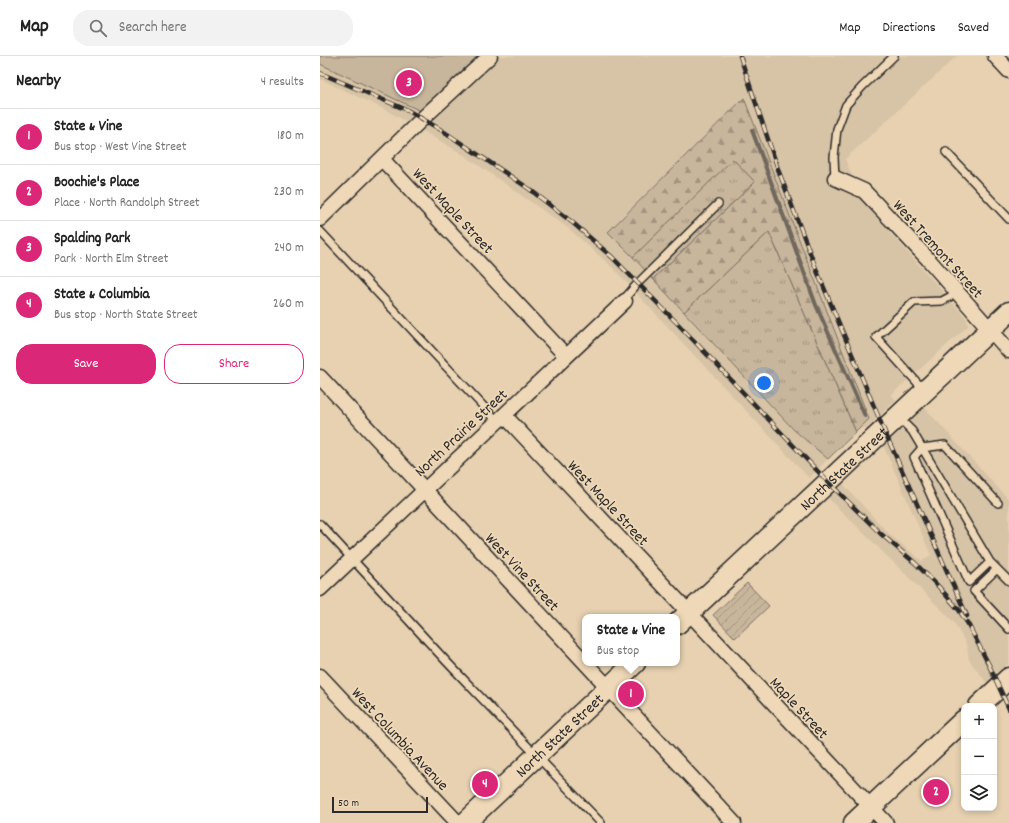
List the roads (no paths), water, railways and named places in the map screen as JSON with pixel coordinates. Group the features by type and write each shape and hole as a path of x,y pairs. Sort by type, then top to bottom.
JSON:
{"main road":[{"name":"North State Street","path":"683,619 1009,312"},
{"name":"North State Street","path":"465,823 632,666"},
{"path":"982,703 1009,678"},
{"path":"854,823 961,723"}],"street":[{"path":"320,219 422,119 490,56"},
{"path":"995,56 1009,71"},
{"name":"West Maple Street","path":"382,159 566,356"},
{"name":"West Tremont Street","path":"835,178 864,191 928,259 1009,351"},
{"name":"North Prairie Street","path":"320,589 625,301"},
{"name":"West Vine Street","path":"320,377 582,660"},
{"name":"West Maple Street","path":"501,418 678,614"},
{"name":"Maple Street","path":"683,619 886,823"},
{"name":"West Vine Street","path":"588,666 734,823"},
{"name":"West Columbia Avenue","path":"320,676 458,823"}],"lane":[{"path":"835,178 834,157 837,129 846,105 894,56"},
{"path":"946,152 1009,219"},
{"path":"625,301 625,298 638,283 718,204"},
{"path":"320,230 501,418"},
{"path":"925,391 876,337 914,302 942,301 957,293"},
{"path":"898,417 912,431 990,562 1009,581"},
{"path":"990,562 969,582 914,457 922,448 945,445 998,503"},
{"path":"320,524 446,661 601,823"},
{"path":"997,569 974,591 1009,629"}],"waterway":[{"path":"752,130 816,305 865,416"}],"railway":[{"path":"740,56 779,172 817,271 884,430 967,616"},
{"path":"320,73 407,110 443,131 528,188 573,223 612,257 678,324 828,482 881,534 915,563 938,586 959,610 968,624 990,667"},
{"path":"988,663 1009,709"}],"place":[{"name":"Spalding Park","path":"409,83"},
{"name":"State & Vine","path":"631,694"},
{"name":"State & Columbia","path":"485,784"},
{"name":"Boochie's Place","path":"936,792"}]}
